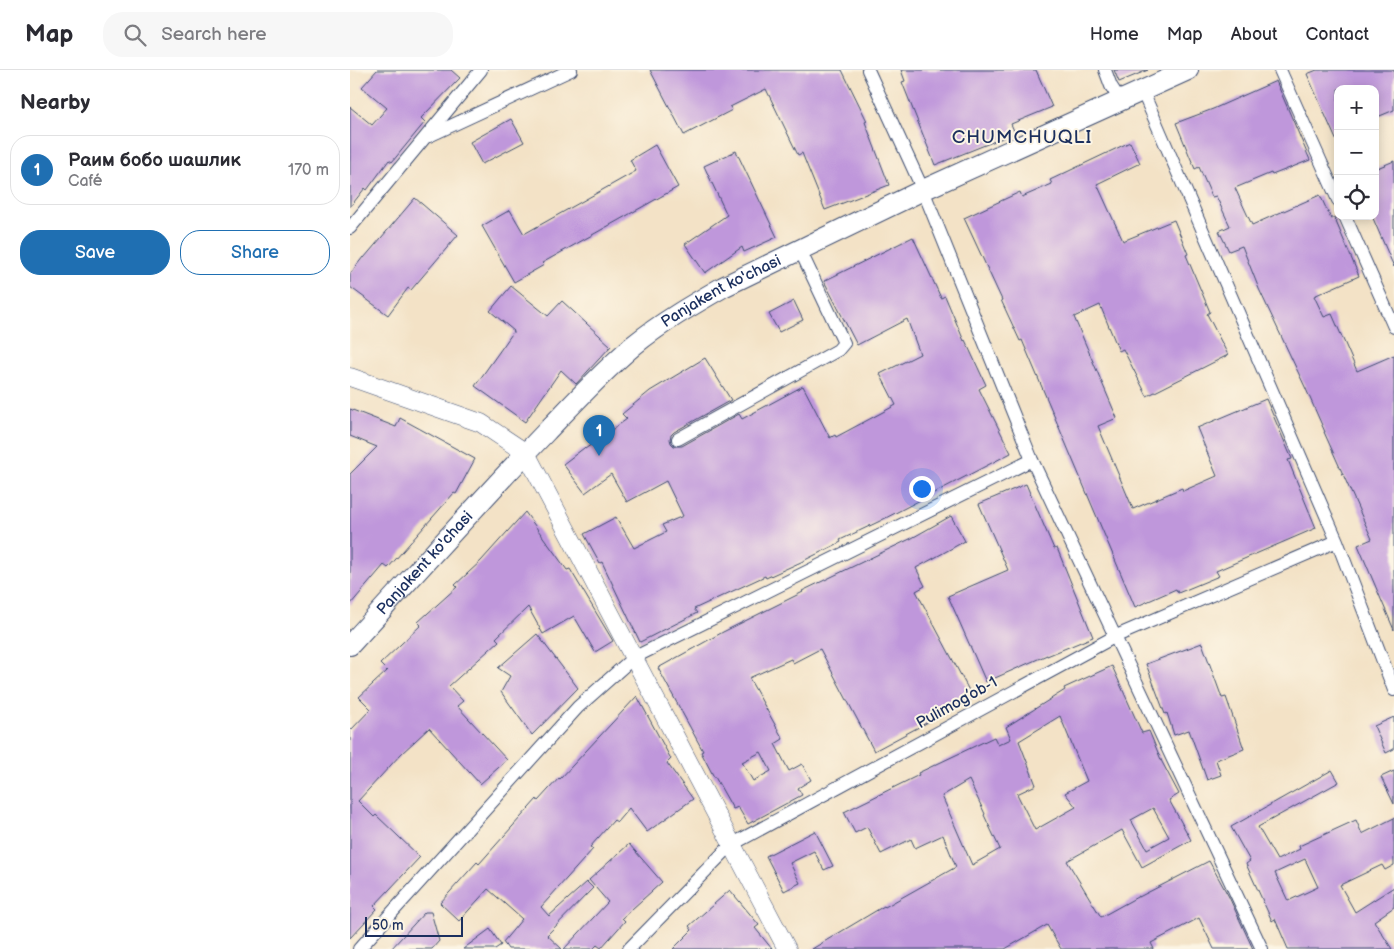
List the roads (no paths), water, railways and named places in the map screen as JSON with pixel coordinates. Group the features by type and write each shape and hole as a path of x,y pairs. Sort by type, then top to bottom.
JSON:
{"main road":[{"name":"Panjakent ko'chasi","path":"350,644 526,453 610,366 635,344 684,310 723,287 924,190 1188,70"}],"street":[{"path":"350,228 481,70"},
{"path":"425,138 571,70"},
{"path":"868,70 924,190 1032,460 1262,949"},
{"path":"1104,70 1120,100"},
{"path":"1280,70 1334,191"},
{"path":"1142,90 1337,541 1394,690"},
{"path":"1347,220 1394,327"},
{"path":"678,439 838,350 844,343 800,250"},
{"path":"350,377 481,423 526,453 787,949"},
{"path":"359,949 578,707 633,658 1032,460"},
{"name":"Pulimog’ob-1","path":"629,949 731,845 1114,637 1337,541"}],"place":[{"name":"Раим бобо шашлик","path":"599,456"}],"district":[{"name":"CHUMCHUQLI","path":"1022,137"}]}
